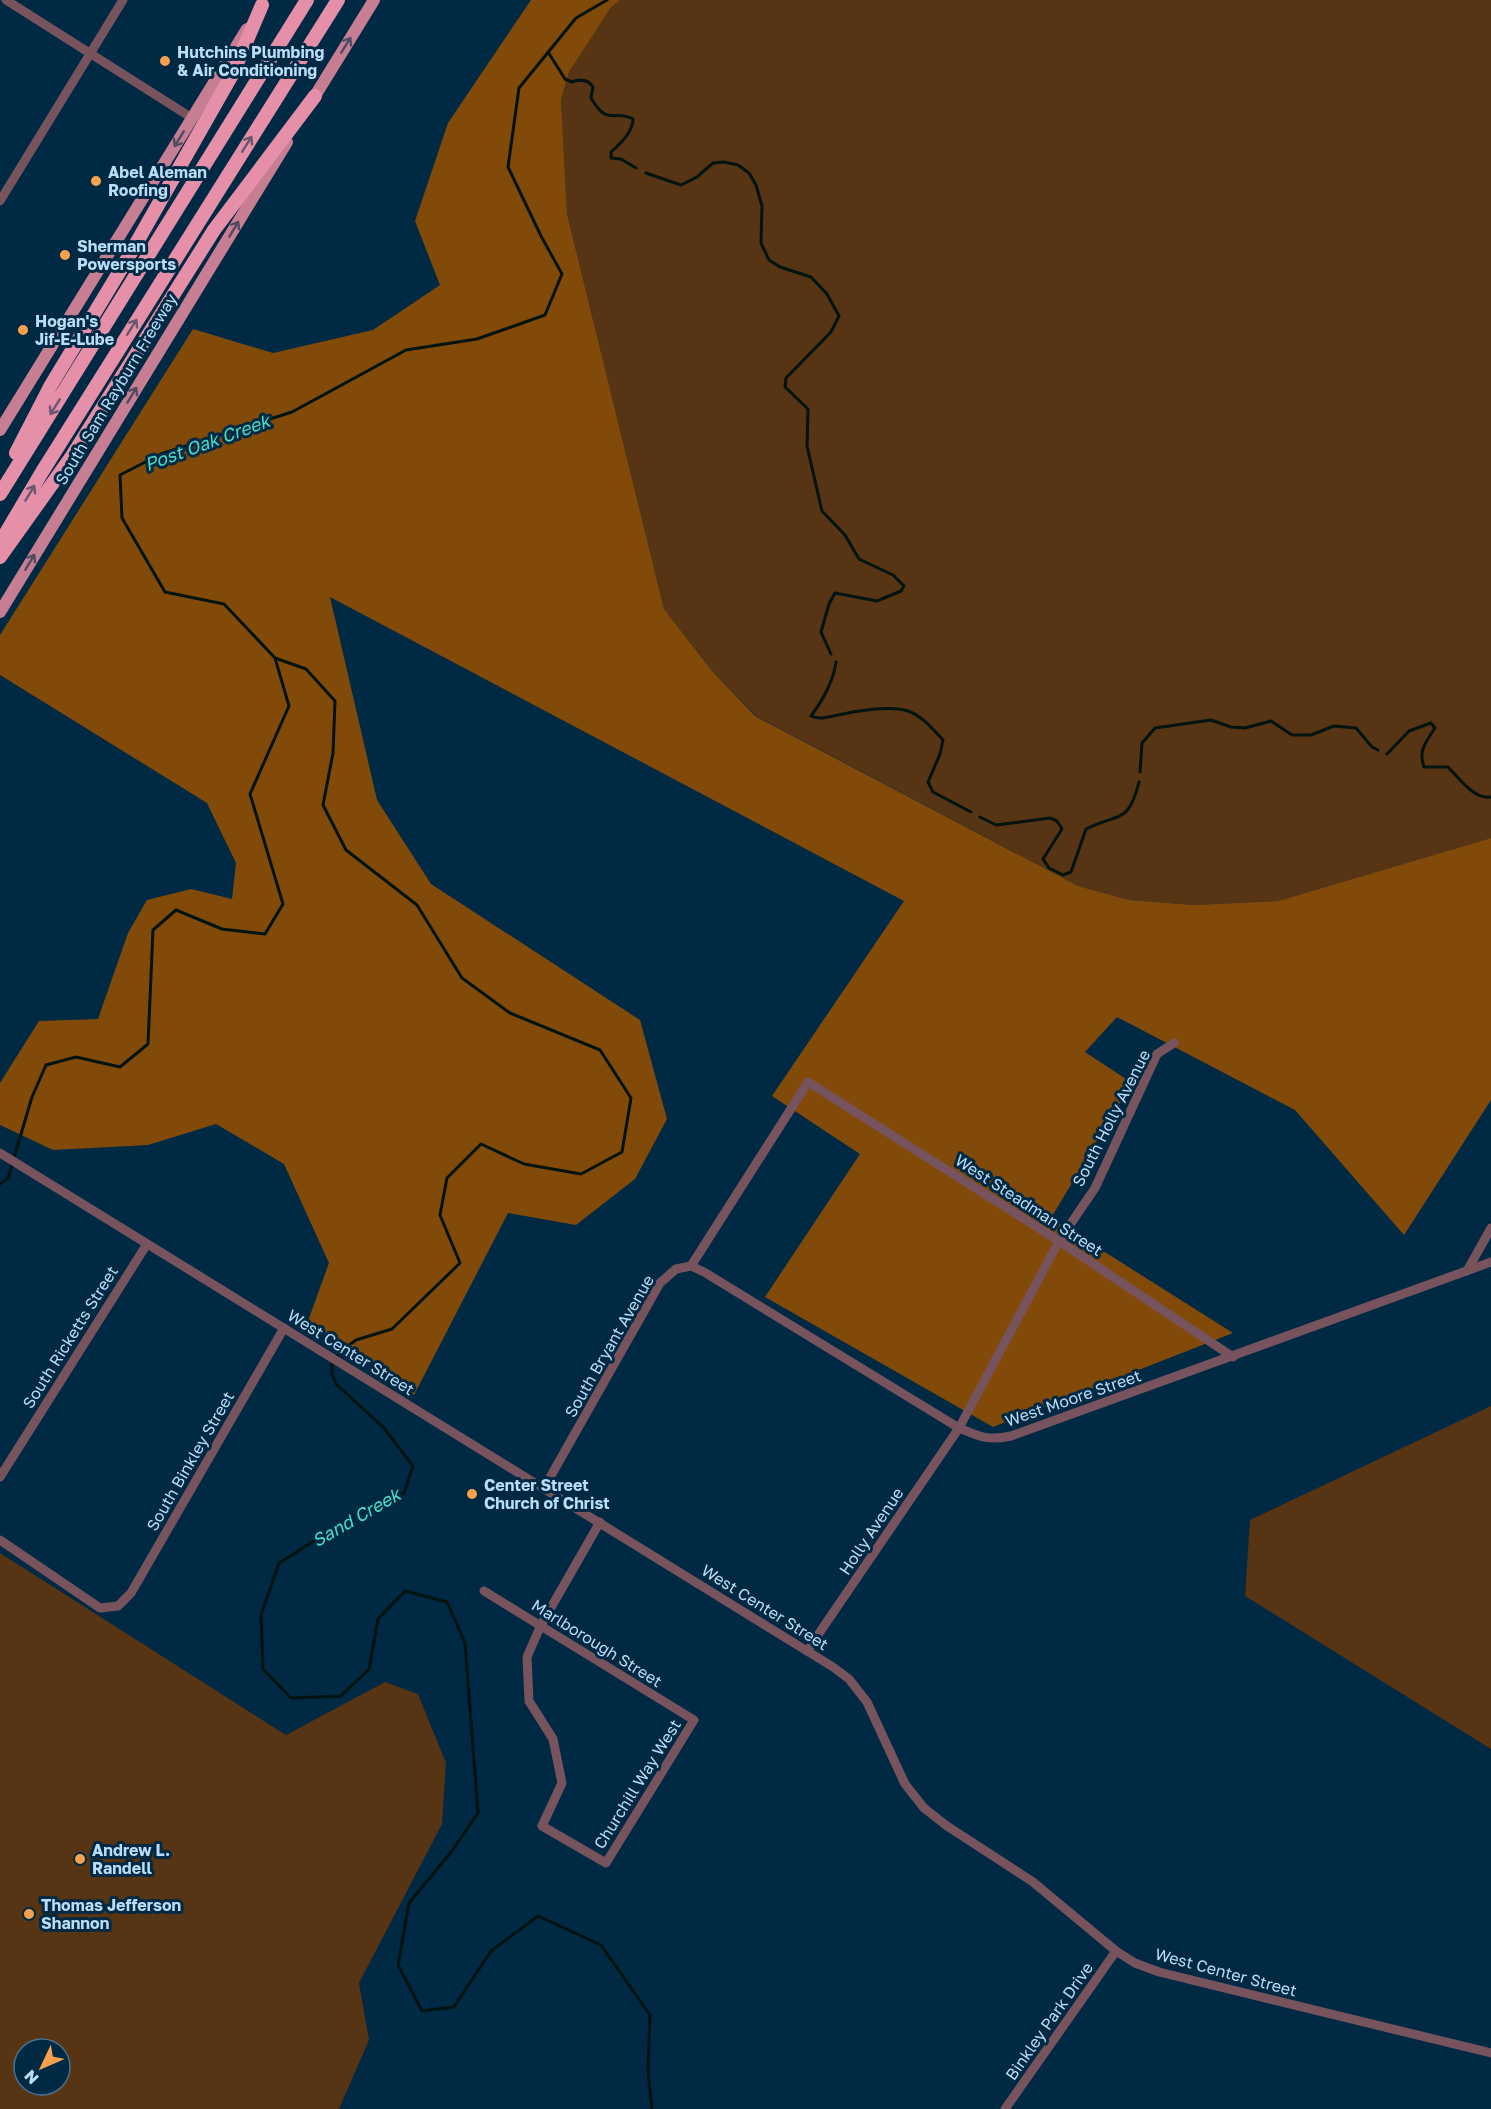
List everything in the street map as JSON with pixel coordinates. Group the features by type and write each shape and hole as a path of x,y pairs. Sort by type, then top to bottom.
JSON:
{"highway":[{"path":"0,494 307,0"},
{"name":"South Sam Rayburn Freeway","path":"0,543 42,472 338,0"},
{"path":"0,485 51,385 129,256 233,73 263,3"},
{"path":"0,557 72,456 214,230 315,96"}],"main road":[{"name":"South Sam Rayburn Freeway","path":"0,612 374,0"},
{"path":"0,430 263,3"}],"street":[{"path":"6,0 192,118"},
{"path":"0,201 123,0"},
{"name":"South Holly Avenue","path":"959,1428 1059,1241 1095,1188 1157,1054 1174,1043"},
{"name":"West Steadman Street","path":"691,1266 808,1082 1059,1241 1233,1357"},
{"name":"West Center Street","path":"0,1153 600,1522 849,1679 867,1702 905,1784 924,1808 947,1826 1033,1882 1116,1951 1136,1963 1159,1972 1491,2053"},
{"path":"1467,1271 1491,1228"},
{"name":"South Ricketts Street","path":"0,1477 147,1244"},
{"name":"West Moore Street","path":"691,1266 959,1428 982,1438 995,1439 1011,1436 1233,1357 1491,1262"},
{"name":"South Bryant Avenue","path":"544,1488 660,1283 676,1269 691,1266"},
{"name":"South Binkley Street","path":"0,1540 100,1608 118,1606 131,1593 284,1328"},
{"name":"Holly Avenue","path":"807,1651 959,1428"},
{"path":"541,1625 600,1522"},
{"name":"Marlborough Street","path":"484,1591 694,1720"},
{"name":"Churchill Way West","path":"541,1625 527,1657 529,1701 553,1739 561,1783 542,1826 606,1863 694,1720"},
{"name":"Binkley Park Drive","path":"1005,2109 1116,1951"}],"shaded area":[{"path":"531,0 620,0 611,7 569,72 561,100 567,214 664,609 712,671 755,716 1078,886 1129,900 1195,905 1278,901 1491,838 1491,1100 1404,1235 1295,1110 1117,1017 1085,1052 1132,1083 1051,1218 1233,1333 993,1427 765,1297 860,1154 772,1096 904,901 330,597 377,800 431,884 640,1020 667,1119 635,1179 576,1225 508,1213 414,1395 308,1321 329,1263 284,1164 216,1124 148,1145 53,1150 0,1125 0,1083 39,1021 98,1019 128,933 147,900 191,889 232,899 236,863 207,803 0,675 0,635 193,329 273,353 373,330 440,285 415,221 448,123"},
{"path":"620,0 1491,0 1491,838 1278,901 1195,905 1129,900 1078,886 756,716 712,671 664,609 567,214 561,100 569,72 611,6"},
{"path":"1491,1406 1491,1749 1245,1596 1250,1520"},
{"path":"0,1553 286,1735 385,1682 418,1694 446,1763 442,1824 359,1983 369,2040 339,2109 0,2109"}],"waterway":[{"name":"Post Oak Creek","path":"0,1184 8,1178 32,1097 46,1065 76,1057 120,1067 148,1044 153,930 176,910 222,929 265,934 283,904 250,794 289,706 275,658 224,604 165,592 122,518 120,475 161,454 292,412 406,350 477,339 545,315 562,274 508,167 519,88 576,18 607,0"},
{"path":"548,52 565,79 572,82 584,80 591,84 593,87 591,98 602,112 606,115 626,116 633,119 628,133 611,152 611,158 621,159 636,168"},
{"path":"646,173 681,185 697,177 713,163 724,162 738,165 749,173 756,185 762,206 761,243 769,260 780,267 811,277 827,294 839,316 831,332 786,378 785,387 808,409 807,446 822,511 845,535 859,559 893,575 904,586 901,591 877,601 835,593 829,604 821,632 831,654"},
{"name":"Sand Creek","path":"275,658 306,669 335,701 333,753 323,805 346,850 417,905 462,978 510,1013 600,1050 631,1098 622,1152 581,1174 524,1164 481,1144 447,1178 440,1215 460,1263 392,1329 356,1340 340,1352 332,1364 332,1374 336,1384 384,1428 413,1466 404,1493 362,1511 279,1563 261,1615 263,1669 291,1698 341,1696 369,1669 378,1619 405,1591 447,1602 465,1643 478,1813 452,1851 409,1903 398,1965 422,2011 454,2007 491,1951 538,1916 601,1945 650,2015 648,2071 652,2109"},
{"path":"836,662 827,691 811,716 824,718 863,710 883,709 901,709 918,716 943,740 940,754 928,782 933,792 971,812"},
{"path":"1140,772 1142,743 1155,728 1211,720 1231,727 1245,728 1271,721 1292,735 1311,735 1334,726 1356,728 1372,747 1378,750"},
{"path":"1387,754 1409,731 1431,723 1435,728 1422,751 1424,767 1448,767 1473,792 1491,797"},
{"path":"980,817 996,825 1050,818 1057,821 1062,829 1043,859 1049,868 1063,875 1071,872 1086,829 1126,811 1131,805 1139,782"}],"place":[{"name":"Hutchins Plumbing & Air Conditioning","path":"165,61"},
{"name":"Abel Aleman Roofing","path":"96,181"},
{"name":"Sherman Powersports","path":"65,255"},
{"name":"Hogan's Jif-E-Lube","path":"23,330"},
{"name":"Center Street Church of Christ","path":"472,1494"},
{"name":"Andrew L. Randell","path":"80,1859"},
{"name":"Thomas Jefferson Shannon","path":"29,1914"}]}
